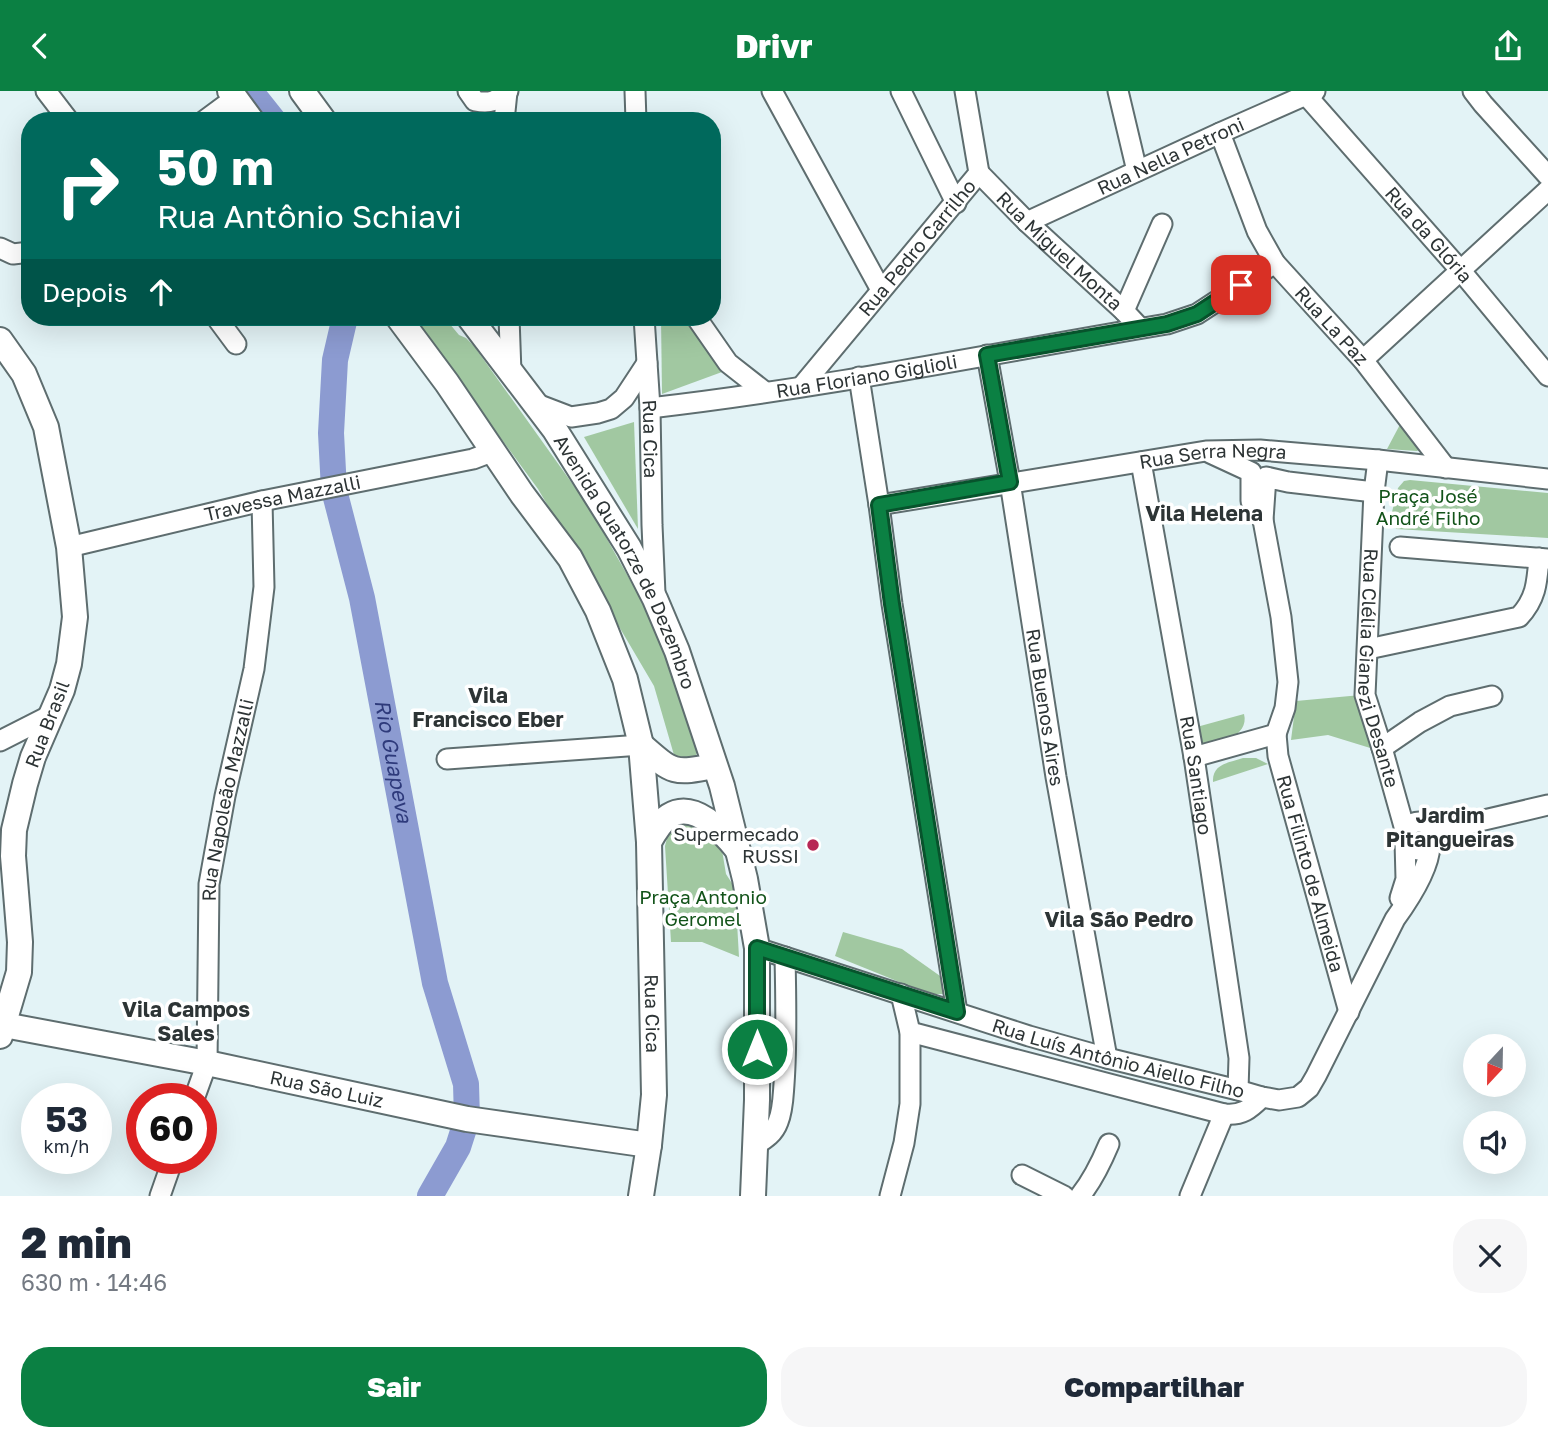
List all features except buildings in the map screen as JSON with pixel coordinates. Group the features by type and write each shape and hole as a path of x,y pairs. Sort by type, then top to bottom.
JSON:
{"main road":[{"path":"302,91 317,112"},
{"path":"232,94 245,112"},
{"path":"404,326 570,558 598,611 625,678 641,745 649,837"},
{"name":"Avenida Quatorze de Dezembro","path":"476,326 537,404 629,548 677,650 722,786 745,879 757,948 752,1196"},
{"name":"Rua Brasil","path":"0,339 24,374 46,427 69,547 75,617 69,664 62,690 33,757 14,829 19,972 2,1030"},
{"path":"641,745 669,768 679,771 714,765"},
{"path":"649,837 671,814 685,812 694,813 708,821 735,841"},
{"name":"Rua Cica","path":"641,1196 654,1095 649,837"},
{"name":"Rua São Luiz","path":"2,1030 207,1063 482,1121 649,1145"}],"street":[{"path":"46,91 62,112"},
{"path":"471,96 486,103 496,101 507,91"},
{"path":"505,112 507,91"},
{"path":"635,91 636,112"},
{"path":"772,91 881,290"},
{"path":"901,91 956,202"},
{"name":"Rua Pedro Carrilho","path":"802,386 979,173 965,91"},
{"path":"1118,91 1137,171"},
{"name":"Rua Nella Petroni","path":"1027,222 1310,93"},
{"name":"Rua da Glória","path":"1310,93 1548,376"},
{"path":"213,112 232,94"},
{"path":"1484,95 1548,176"},
{"path":"471,96 481,112"},
{"name":"Rua La Paz","path":"1220,133 1257,231 1275,263 1363,360 1446,468"},
{"name":"Rua Miguel Monta","path":"979,173 1140,328"},
{"path":"1363,360 1548,190"},
{"path":"1124,311 1162,224"},
{"name":"Rua Floriano Giglioli","path":"650,408 724,399 1167,324 1197,314 1275,263"},
{"path":"223,326 236,344"},
{"path":"509,326 512,373"},
{"name":"Rua Cica","path":"645,326 650,408 655,599"},
{"path":"702,326 729,363 765,392"},
{"name":"Rua Buenos Aires","path":"987,355 1010,482 1056,777 1107,1058"},
{"name":"Rua Cica","path":"537,404 571,417 598,414 611,409 624,397 647,363"},
{"path":"724,399 732,384 729,363"},
{"path":"859,377 957,1012"},
{"path":"1194,757 1276,734 1285,708 1288,682 1280,617 1263,520 1251,501 1250,492 1259,474 1260,450"},
{"name":"Rua Serra Negra","path":"879,505 1206,451 1260,450 1548,479"},
{"name":"Travessa Mazzalli","path":"69,547 262,501 473,459 494,451"},
{"path":"1206,451 1259,474 1288,482 1374,492"},
{"name":"Rua Clélia Gianezi Desante","path":"1378,460 1374,492 1365,695 1405,836 1406,879 1395,919"},
{"name":"Rua Santiago","path":"1141,462 1194,757 1239,1058 1238,1090"},
{"name":"Rua Napoleão Mazzalli","path":"200,1083 207,1063 209,884 225,796 254,669 264,587 262,501"},
{"path":"1368,649 1519,617 1529,607 1535,595 1544,558 1400,547"},
{"path":"1382,748 1420,722 1450,706 1492,696"},
{"path":"0,741 53,714"},
{"name":"Rua Filinto de Almeida","path":"1276,734 1278,756 1349,1012"},
{"path":"447,759 641,745"},
{"path":"1432,841 1450,828 1548,805"},
{"path":"1349,1012 1430,856 1432,841 1429,826 1421,822 1409,825 1405,836"},
{"name":"Rua Luís Antônio Aiello Filho","path":"757,948 1030,1036 1107,1058 1279,1100 1298,1097 1309,1088 1349,1012"},
{"path":"755,1145 773,1132 782,1108 786,1037 785,957"},
{"path":"890,1196 904,1143 910,1104 910,1032 901,994"},
{"path":"910,1032 1224,1114 1245,1112 1262,1097"},
{"path":"1190,1196 1224,1114"},
{"path":"1080,1196 1097,1171 1109,1144"},
{"path":"160,1196 168,1174"},
{"path":"1022,1175 1064,1196"}],"green space":[{"path":"416,326 452,326 474,346 589,507 657,628 700,744 695,758 683,763 674,755 654,686 538,489"},
{"path":"661,326 691,326 722,372 662,394"},
{"path":"1404,417 1422,448 1417,451 1387,449"},
{"path":"634,422 638,529 584,437"},
{"name":"Praça José André Filho","path":"1404,481 1548,493 1548,538 1396,529 1391,516 1398,488"},
{"path":"1361,695 1380,751 1328,735 1291,740 1296,701"},
{"path":"1244,714 1242,728 1237,734 1200,752 1193,728"},
{"path":"1243,758 1256,758 1268,764 1213,782 1218,768"},
{"name":"Praça Antonio Geromel","path":"677,823 696,825 713,838 722,850 726,874 735,888 739,957 702,942 671,942 665,846 668,834"},
{"path":"843,932 902,949 950,983 949,991 944,994 929,994 835,956"}],"waterway":[{"name":"Rio Guapeva","path":"250,91 267,112"},
{"name":"Rio Guapeva","path":"343,326 335,360 331,433 334,490 362,598 435,983 466,1084 467,1119 458,1147 430,1196"}],"place":[{"name":"Supermecado RUSSI","path":"813,845"}],"district":[{"name":"Vila Helena","path":"1204,514"},
{"name":"Vila Francisco Eber","path":"488,708"},
{"name":"Jardim Pitangueiras","path":"1450,828"},
{"name":"Vila São Pedro","path":"1119,920"},
{"name":"Vila Campos Sales","path":"186,1022"}],"route":[{"path":"757,1049 757,948 957,1012 892,604 879,505 1010,482 987,355 1167,324 1197,314 1241,285"}]}
